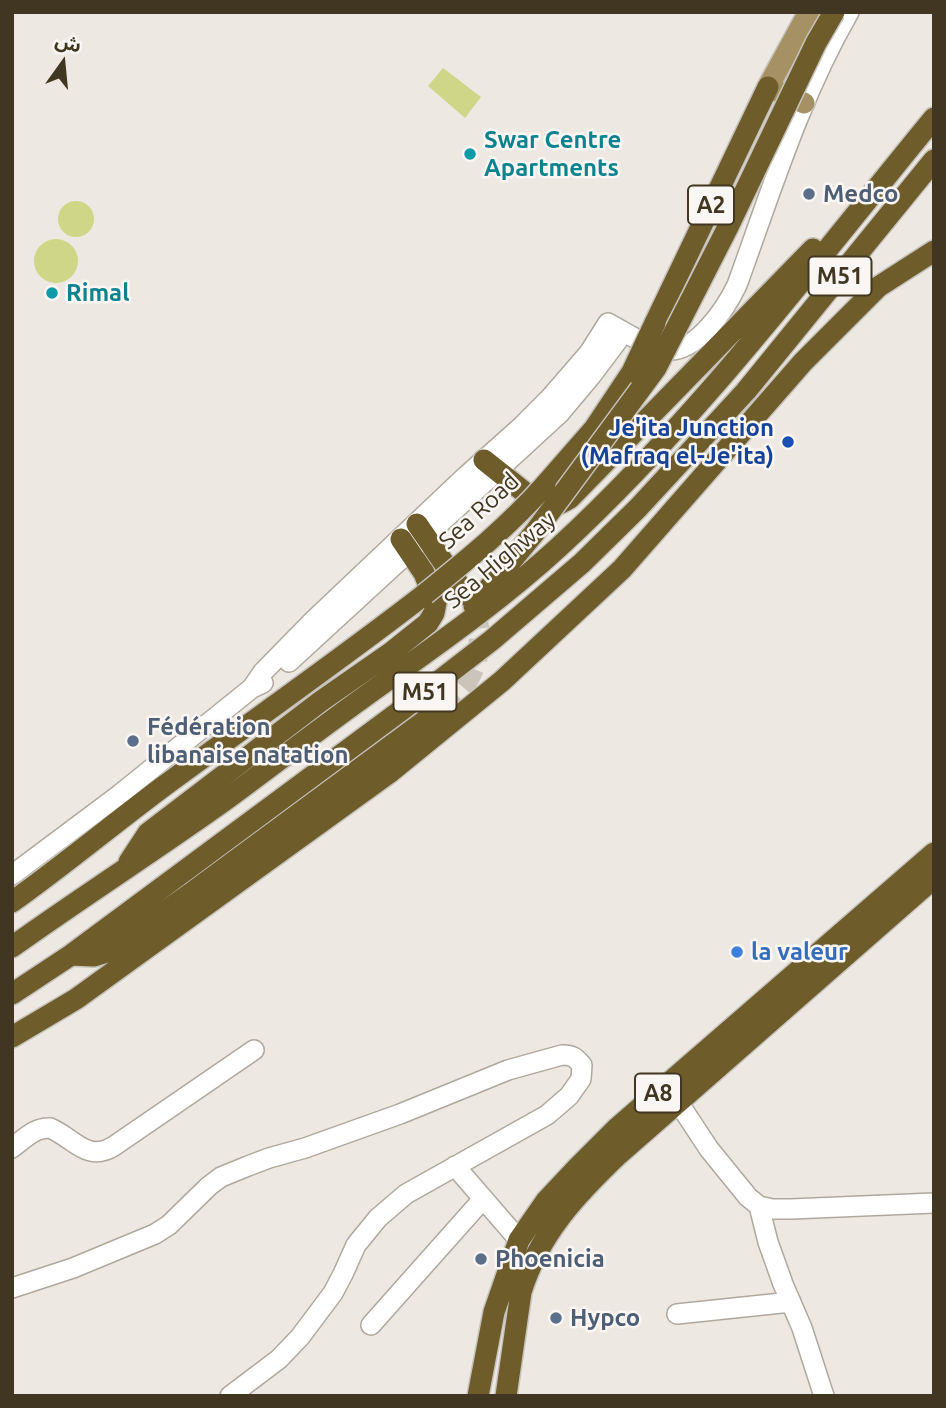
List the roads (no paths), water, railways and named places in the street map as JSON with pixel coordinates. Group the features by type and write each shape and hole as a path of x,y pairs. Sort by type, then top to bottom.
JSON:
{"highway":[{"path":"464,625 476,603 536,532 656,368 728,227 816,43 834,12"},
{"name":"Sea Road","path":"12,902 163,787 379,629 477,551 524,509 594,429 632,372 768,87"},
{"name":"Sea Highway","path":"12,947 223,801 464,625 558,548 639,469 741,355 934,118"},
{"name":"M51","path":"12,994 71,955 403,709 582,563 638,508 746,391 934,160"},
{"path":"491,465 538,503 548,507 570,498 825,236 851,221"},
{"path":"12,1037 76,999 389,773 502,681 622,569 803,362 878,287 934,241"},
{"path":"746,391 878,287 934,251"},
{"path":"422,530 466,595"},
{"path":"124,870 148,833 428,623 436,603 424,573 405,545"},
{"path":"71,955 94,956 107,952 441,709"},
{"name":"A8","path":"478,1396 494,1312 519,1240 546,1201 617,1128 934,853"},
{"name":"A8","path":"506,1396 521,1292 542,1242 559,1217 619,1154 934,877"}],"main road":[{"name":"Sea Road","path":"768,87 809,12"},
{"path":"768,87 804,103"}],"street":[{"path":"12,875 119,795 252,688 306,629 422,530 453,511 491,465 560,413 591,376 616,327 650,345 672,350 696,339 716,319 737,285 788,141 823,61 849,12"},
{"path":"12,1148 35,1130 50,1128 93,1153 102,1153 254,1050"},
{"path":"12,1288 73,1268 155,1234 169,1225 221,1177 248,1166 400,1114 508,1070 562,1055 571,1055 582,1065 581,1079 569,1096 547,1115 406,1194 378,1218 356,1245 333,1293 300,1337 279,1359 230,1396"},
{"path":"678,1102 709,1149 748,1197 760,1206 782,1209 934,1203"},
{"path":"455,1166 519,1240"},
{"path":"371,1325 483,1199"},
{"path":"760,1206 768,1242 802,1328 824,1396"},
{"path":"677,1314 791,1302"}],"tunnel":[{"path":"441,709 465,684 475,663 479,631 469,602"}],"place":[{"name":"Swar Centre Apartments","path":"470,154"},
{"name":"Medco","path":"809,194"},
{"name":"Rimal","path":"52,293"},
{"name":"Je'ita Junction (Mafraq el-Je'ita)","path":"788,442"},
{"name":"Fédération libanaise natation","path":"133,741"},
{"name":"la valeur","path":"737,952"},
{"name":"Phoenicia","path":"481,1259"},
{"name":"Hypco","path":"556,1318"}]}
